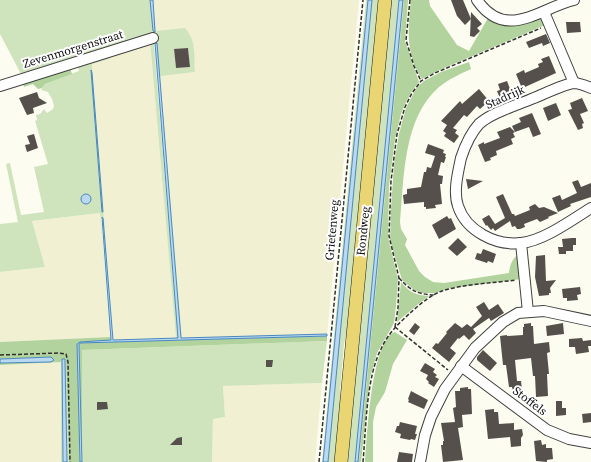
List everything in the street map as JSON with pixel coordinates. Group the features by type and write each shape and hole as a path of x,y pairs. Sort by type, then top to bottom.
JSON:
{"main road":[{"name":"Rondweg","path":"341,462 385,0"}],"street":[{"path":"477,0 482,7 494,16 505,20 514,21 524,20 574,0"},
{"path":"544,12 574,83 591,88"},
{"name":"Zevenmorgenstraat","path":"0,86 153,38"},
{"name":"Stadrijk","path":"574,83 493,115 480,124 468,139 465,147 458,170 456,192 458,206 468,225 478,233 506,243 521,243 540,238 591,208"},
{"path":"521,243 528,312"},
{"path":"420,462 425,435 437,403 454,375 475,348 503,322 518,313 544,311 591,321"},
{"name":"Stoffels","path":"461,366 547,430 569,439 591,443"}],"path":[{"name":"Grietenweg","path":"319,462 363,0"},
{"path":"410,0 406,40 408,49 421,81"},
{"path":"395,328 399,294 399,278 389,236 391,181 401,119 412,93 421,81 435,73 549,25"},
{"path":"399,278 418,293 434,295"},
{"path":"363,462 370,387 373,373 381,348 395,328 416,308 434,295 441,292 455,288 525,279"},
{"path":"395,328 454,375"},
{"path":"0,355 66,354 68,362 70,462"}],"green space":[{"path":"0,0 150,0 154,32 153,0 156,31 185,28 189,33 194,49 195,72 160,76 182,338 157,43 154,44 178,338 176,338 150,41 21,74 0,34","holes":["188,48 190,67 176,68 174,50"]},
{"path":"153,0 359,0 327,335 182,338 160,75 195,72 194,46 156,31"},
{"path":"366,0 368,0 322,462"},
{"path":"372,0 381,0 351,313 344,344 337,462 328,462"},
{"path":"389,0 399,0 355,462 345,462"},
{"path":"403,0 404,0 358,462"},
{"path":"404,0 408,0 405,41 419,82 406,102 401,114 395,139 389,186 388,237 398,279 396,306 394,323 377,353 370,378 361,462 359,462"},
{"path":"411,0 429,0 430,6 457,45 469,51 488,18 542,18 545,25 444,68 422,79 410,50 409,21"},
{"path":"150,41 176,338 113,340 92,64 109,59 111,53"},
{"path":"111,53 109,59 92,64 113,337 102,217 110,337 100,213 32,221 45,267 0,272 0,224 18,222 6,164 10,163 21,215 44,212 34,167 48,164 35,121 37,120 36,115 40,114 44,109 47,113 53,109 54,106 48,92 41,90 45,84 79,71 77,64"},
{"path":"469,62 471,69 439,87 427,100 418,115 412,132 405,168 400,222 401,229 407,239 405,245 419,271 433,282 444,283 509,273 512,262 520,253 521,279 451,288 435,293 420,293 402,280 390,240 394,164 399,134 406,108 417,87 424,81 441,72"},
{"path":"70,68 72,74 45,84 42,88 38,89 33,84 24,87 22,81"},
{"path":"100,213 110,337 0,342 0,272 45,267 32,221"},
{"path":"401,282 407,289 414,293 429,296 397,322"},
{"path":"395,332 407,340 393,364 385,392 376,407 373,422 373,462 365,462 369,413 375,370 380,352 387,339"},
{"path":"327,336 327,341 82,350 82,462 80,343"},
{"path":"110,337 111,340 78,343 80,462 69,462 65,359 61,362 0,365 0,363 51,362 51,357 0,359 0,342"},
{"path":"327,341 322,383 223,386 225,417 213,419 212,462 82,462 82,350"},
{"path":"66,361 69,462 67,462"},
{"path":"61,362 61,462 0,462 0,365"},
{"path":"62,362 63,462 61,462"},
{"path":"322,383 315,462 212,462 213,419 225,417 223,386"}],"water":[{"path":"150,0 153,0 155,32 153,31"},
{"path":"368,0 372,0 328,462 323,462"},
{"path":"399,0 403,0 358,462 355,462"},
{"path":"155,43 157,43 181,338 327,334 327,336 80,343 82,462 80,462 77,344 80,342 111,340 102,217 113,340 178,338"},
{"path":"91,70 92,73 103,212 102,212"},
{"path":"84,194 88,194 90,195 90,203 84,204 81,201 81,197"},
{"path":"51,357 54,360 51,362 0,363 0,359"},
{"path":"62,359 65,359 67,462 63,462"}],"building":[{"path":"451,0 463,0 471,19 465,25 457,16"},
{"path":"471,12 482,24 477,28 480,31 474,37 470,36"},
{"path":"566,22 580,22 581,32 567,33"},
{"path":"546,34 550,43 543,46 542,43 529,48 526,42"},
{"path":"188,48 190,67 176,68 174,49"},
{"path":"549,56 556,73 525,87 524,85 521,86 516,74 524,70 525,73 539,67 538,64 543,62 541,59"},
{"path":"507,81 512,94 500,98 497,91 500,90 498,84"},
{"path":"479,89 489,101 480,109 477,106 467,117 464,115 453,128 457,130 455,133 459,136 454,143 444,136 446,133 443,131 447,125 441,121 460,101 462,104"},
{"path":"37,92 39,98 47,103 33,108 34,113 27,115 19,98"},
{"path":"582,98 588,111 580,114 584,123 582,124 583,128 578,130 568,110 572,109 570,103"},
{"path":"556,103 561,115 548,121 543,108"},
{"path":"532,113 541,134 533,137 529,127 515,132 512,126 521,122 519,118"},
{"path":"510,127 515,132 513,133 515,137 511,139 513,144 496,151 497,155 490,158 491,160 485,162 478,145 500,138 497,132"},
{"path":"34,134 38,148 27,152 25,145 30,144 27,136"},
{"path":"428,144 444,150 443,153 446,154 446,157 444,163 441,162 438,175 443,176 442,184 440,184 442,204 435,205 436,208 426,209 426,207 424,207 424,202 404,204 403,195 407,194 407,189 421,187 424,172 426,172 427,167 431,168 435,156 425,153"},
{"path":"466,179 483,181 468,189"},
{"path":"578,180 581,187 591,183 591,197 570,204 571,206 558,212 552,198 560,195 562,200 577,193 572,182"},
{"path":"503,194 512,214 515,216 530,210 529,207 535,204 539,208 544,207 558,213 540,222 537,219 524,224 525,227 520,229 517,229 515,226 512,227 510,221 495,231 493,228 491,230 487,225 486,226 482,219 489,215 495,224 505,218 496,197"},
{"path":"447,216 449,219 451,218 456,229 439,239 432,225"},
{"path":"458,238 467,247 457,256 448,248"},
{"path":"576,238 576,245 573,245 573,251 566,251 566,254 559,254 558,247 563,247 562,239"},
{"path":"483,249 496,254 493,263 488,261 487,263 475,259 477,253 481,254"},
{"path":"545,255 546,281 556,280 550,288 551,293 549,293 549,295 539,296 535,277 536,256"},
{"path":"580,287 581,294 577,295 578,300 567,301 567,298 563,298 562,289"},
{"path":"484,302 489,310 498,304 504,313 491,321 489,318 473,329 476,333 469,340 464,335 459,339 458,338 450,348 456,353 449,362 432,348 436,343 438,344 447,333 446,332 455,323 462,328 467,324 471,327 482,316 476,307"},
{"path":"415,323 420,327 414,335 409,331"},
{"path":"531,323 531,326 533,326 534,344 549,342 550,352 547,353 549,374 547,374 548,396 536,397 535,376 533,376 531,358 515,360 517,381 521,381 522,390 513,391 512,387 509,387 506,365 503,365 500,336 523,335 524,324"},
{"path":"563,323 564,334 547,336 546,326"},
{"path":"582,338 583,341 591,340 591,346 588,346 589,352 576,354 575,347 569,347 569,339"},
{"path":"483,350 497,363 490,371 477,360 477,357"},
{"path":"266,360 273,360 272,367 266,367"},
{"path":"425,363 435,369 433,372 437,375 435,377 439,379 434,387 428,383 429,382 426,379 428,375 420,371"},
{"path":"468,387 468,389 471,389 472,414 462,415 463,427 458,428 463,460 443,462 441,445 443,445 444,441 441,423 455,422 453,408 456,407 455,391 460,391 460,388"},
{"path":"411,391 428,400 424,409 408,402"},
{"path":"556,401 562,401 562,408 566,408 566,415 556,416"},
{"path":"97,402 107,402 108,409 97,410"},
{"path":"494,409 494,412 498,412 499,424 514,423 514,430 522,429 523,435 521,438 521,446 511,447 510,437 488,439 485,410"},
{"path":"591,413 591,422 583,423 582,414"},
{"path":"400,422 417,426 415,440 400,438 401,434 395,432"},
{"path":"182,437 182,445 170,445 177,438"},
{"path":"541,440 542,445 546,444 546,448 552,448 553,459 547,460 547,462 536,461 534,441"},
{"path":"399,452 413,454 412,462 397,462"}]}
